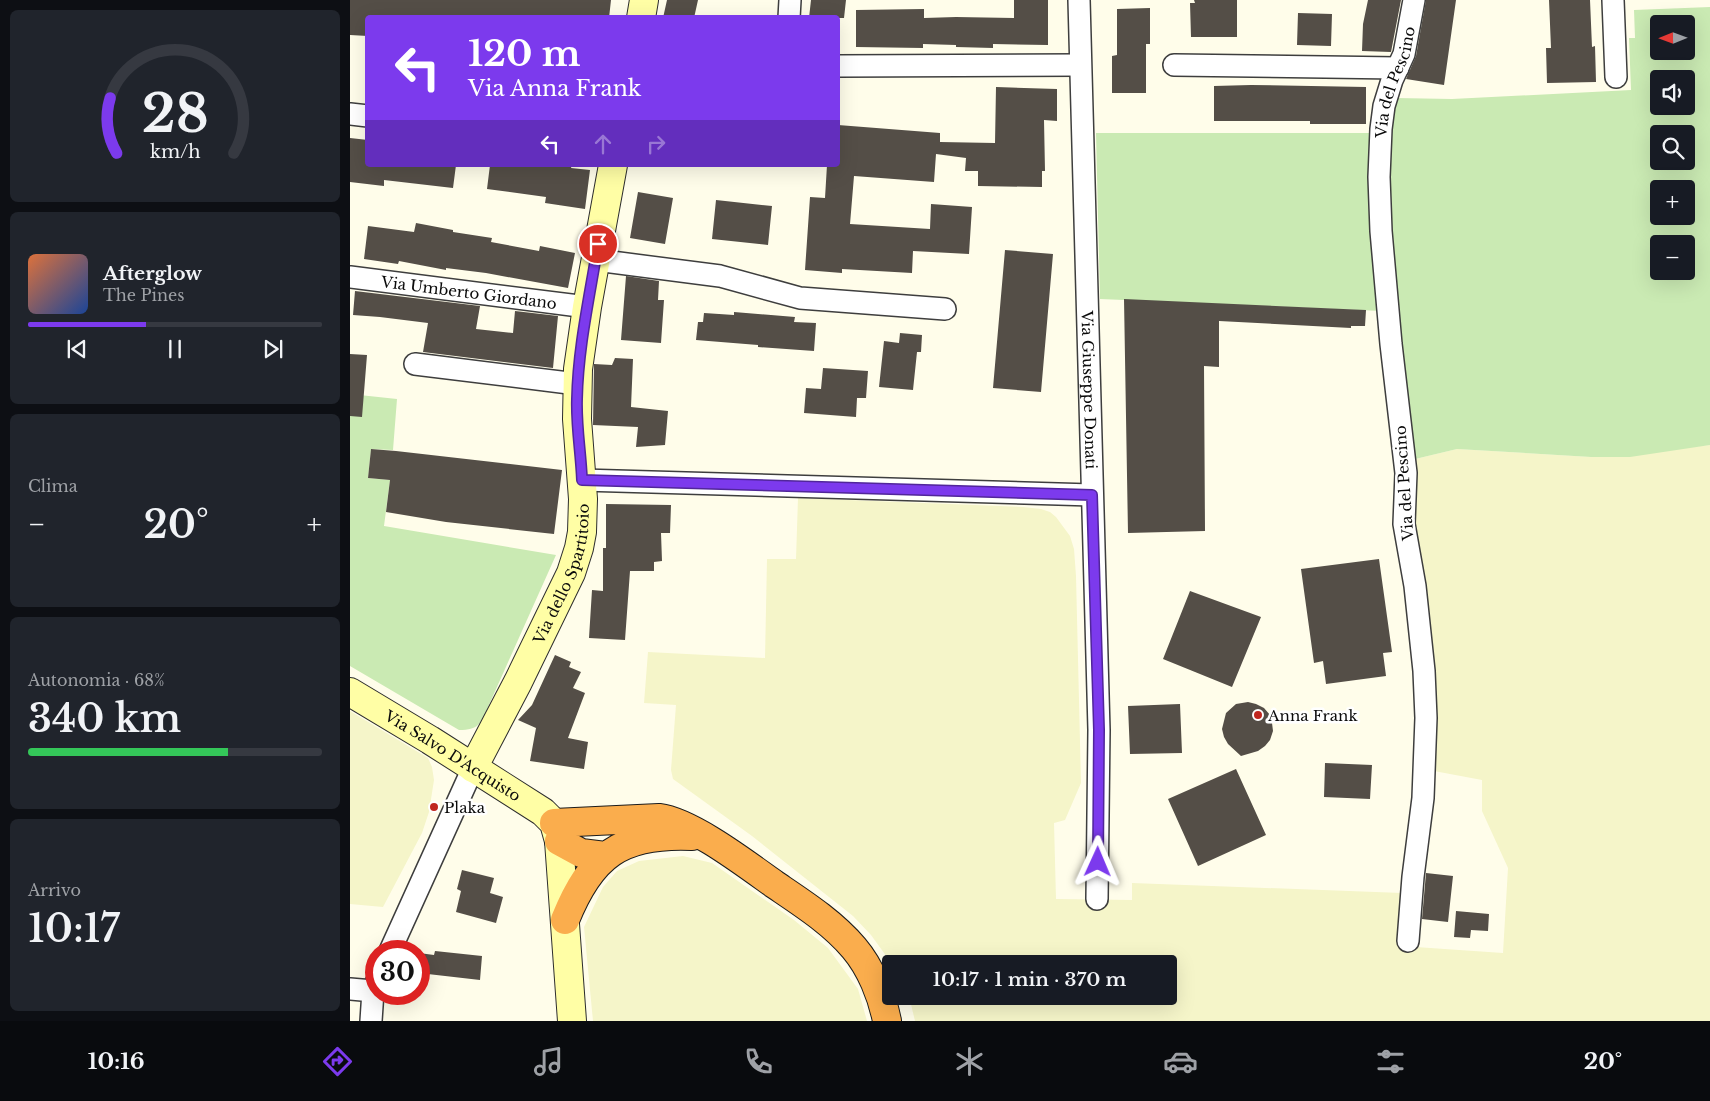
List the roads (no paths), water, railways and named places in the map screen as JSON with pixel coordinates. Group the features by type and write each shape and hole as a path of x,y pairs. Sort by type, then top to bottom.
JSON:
{"highway":[{"path":"557,832 658,818 672,820 704,837 738,858 821,918 845,939 862,958 880,996 888,1021"},
{"path":"557,832 571,849 581,853 605,856"},
{"path":"565,920 583,881 605,856 626,844 645,838 667,836 704,837"}],"main road":[{"path":"642,15 644,0"},
{"name":"Via dello Spartitoio","path":"473,768 518,682 571,573 579,548 582,532 583,499 577,420 577,384 587,307 613,167"},
{"name":"Via Salvo D'Acquisto","path":"350,692 543,812 557,832"},
{"path":"557,832 572,1021"}],"street":[{"path":"789,15 790,0"},
{"name":"Via Giuseppe Donati","path":"1079,0 1099,730 1096,900"},
{"name":"Via del Pescino","path":"1408,941 1413,877 1423,798 1426,718 1424,671 1415,586 1404,524 1406,473 1391,344 1381,232 1379,177 1384,106 1407,46 1414,0"},
{"path":"1613,0 1616,77"},
{"path":"840,66 1080,65"},
{"path":"1174,65 1398,68"},
{"path":"350,114 365,116"},
{"path":"596,260 720,276 800,298 945,310"},
{"name":"Via Umberto Giordano","path":"350,277 587,307"},
{"path":"415,364 577,384"},
{"path":"582,480 1092,495"},
{"name":"Via dello Spartitoio","path":"395,940 473,768"},
{"path":"350,990 365,988"},
{"path":"371,1021 373,1005"}],"place":[{"name":"Anna Frank","path":"1258,715"},
{"name":"Plaka","path":"434,807"}]}
